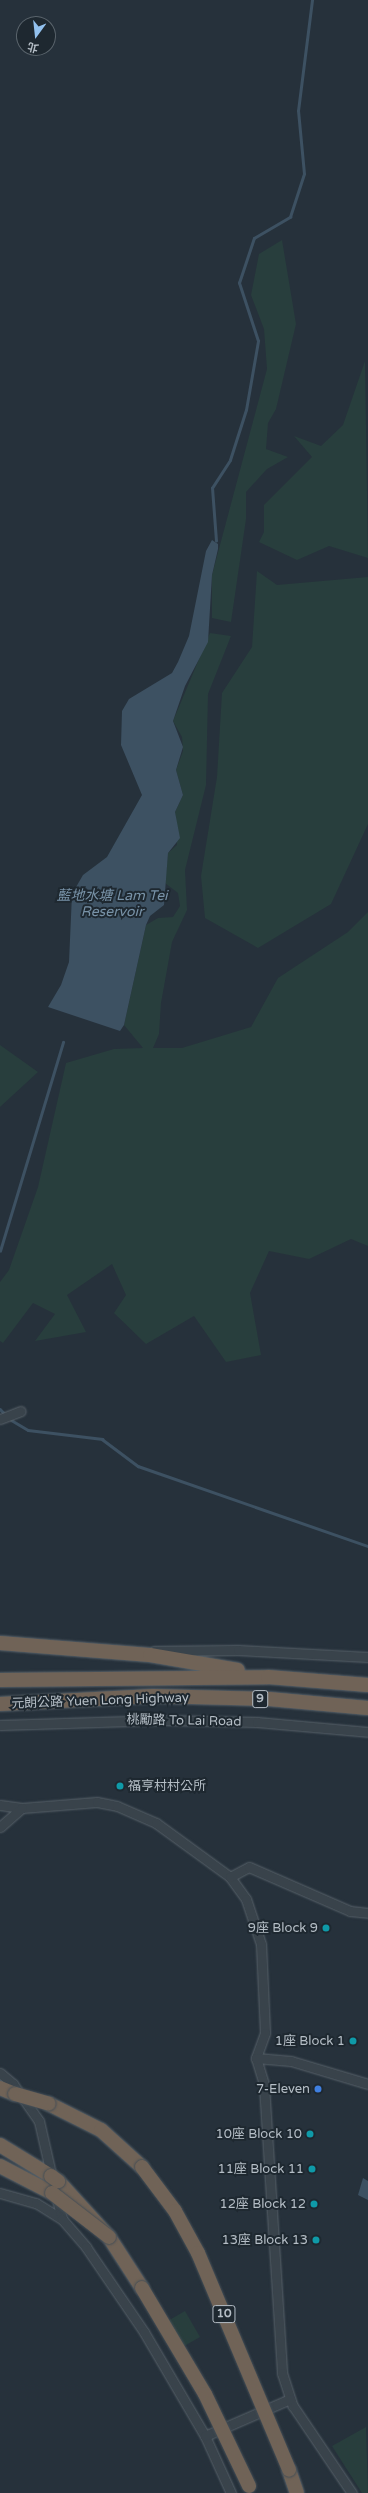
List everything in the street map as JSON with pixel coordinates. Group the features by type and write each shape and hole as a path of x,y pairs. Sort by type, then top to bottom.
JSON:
{"highway":[{"path":"0,1643 180,1658 268,1677"},
{"name":"元朗公路 Yuen Long Highway","path":"0,1680 268,1677 368,1685"},
{"name":"元朗公路 Yuen Long Highway","path":"0,1704 153,1696 269,1699 368,1708"},
{"path":"0,2088 15,2094"},
{"name":"10","path":"0,2091 15,2094 63,2110 95,2127 132,2157 163,2194 198,2253 275,2432 297,2493"},
{"path":"0,2145 58,2181 110,2237 205,2394 252,2493"},
{"path":"0,2166 52,2193 110,2237"}],"street":[{"path":"0,1419 21,1411"},
{"path":"135,1652 238,1650 368,1657"},
{"name":"桃勵路 To Lai Road","path":"0,1725 179,1720 257,1722 368,1732"},
{"path":"0,1805 22,1808 97,1802 117,1806 156,1823 230,1877 246,1899 261,1944 265,2033 256,2058 264,2085 279,2345 290,2399 352,2493"},
{"path":"0,1827 22,1808"},
{"path":"230,1877 249,1867 337,1906 368,1913"},
{"path":"256,2058 291,2061 368,2084"},
{"path":"0,2073 13,2084 38,2121 62,2219"},
{"path":"0,2193 36,2203 62,2219 86,2246 144,2332 205,2436 231,2493"},
{"path":"205,2436 290,2399"}],"green space":[{"path":"282,240 296,324 276,409 268,423 266,449 288,457 267,469 246,492 246,519 231,622 212,618 212,575 267,369 264,329 251,295 259,254"},
{"path":"365,361 368,558 329,546 297,560 259,542 264,532 264,505 312,457 294,436 321,446 343,425"},
{"path":"257,571 277,585 368,577 368,824 331,904 258,948 205,918 201,876 217,777 222,693 252,647"},
{"path":"210,633 231,636 208,694 206,785 185,870 187,910 172,942 161,1003 159,1034 153,1048 182,1048 251,1027 278,978 348,932 368,912 368,1246 351,1239 309,1259 269,1251 250,1293 261,1355 226,1362 194,1316 146,1344 114,1313 126,1295 112,1264 67,1295 86,1332 35,1341 55,1314 33,1303 3,1343 0,1341 0,1282 9,1270 38,1187 66,1063 114,1049 143,1048 124,1025 146,925 158,918 173,917 180,906 178,893 165,883 168,853 177,845 175,812 183,795 176,770 183,751 182,737 173,721"},
{"path":"0,1045 38,1072 0,1107"},
{"path":"185,2311 200,2337 177,2350 162,2324"},
{"path":"366,2427 368,2493 362,2493 332,2446"}],"water":[{"name":"藍地水塘 Lam Tei Reservoir","path":"212,540 218,544 218,549 212,575 208,642 185,686 173,721 183,747 176,770 183,795 175,812 180,838 168,853 164,905 150,916 146,925 124,1025 120,1031 48,1007 61,985 69,962 72,894 83,875 107,857 142,795 121,745 122,711 129,699 172,673 178,662 189,636 206,551"},
{"path":"363,2178 368,2181 368,2200 358,2195"}],"waterway":[{"path":"216,541 212,488 230,460 246,410 258,341 239,283 254,238 290,217 304,174 298,111 312,0"},
{"path":"0,1251 63,1042"},
{"path":"0,1409 5,1414"},
{"path":"8,1418 28,1430 102,1439 138,1466 368,1546"}],"place":[{"name":"福亨村村公所","path":"120,1786"},
{"name":"9座 Block 9","path":"326,1928"},
{"name":"1座 Block 1","path":"353,2041"},
{"name":"7-Eleven","path":"318,2089"},
{"name":"10座 Block 10","path":"310,2134"},
{"name":"11座 Block 11","path":"312,2169"},
{"name":"12座 Block 12","path":"314,2204"},
{"name":"13座 Block 13","path":"316,2240"}]}
